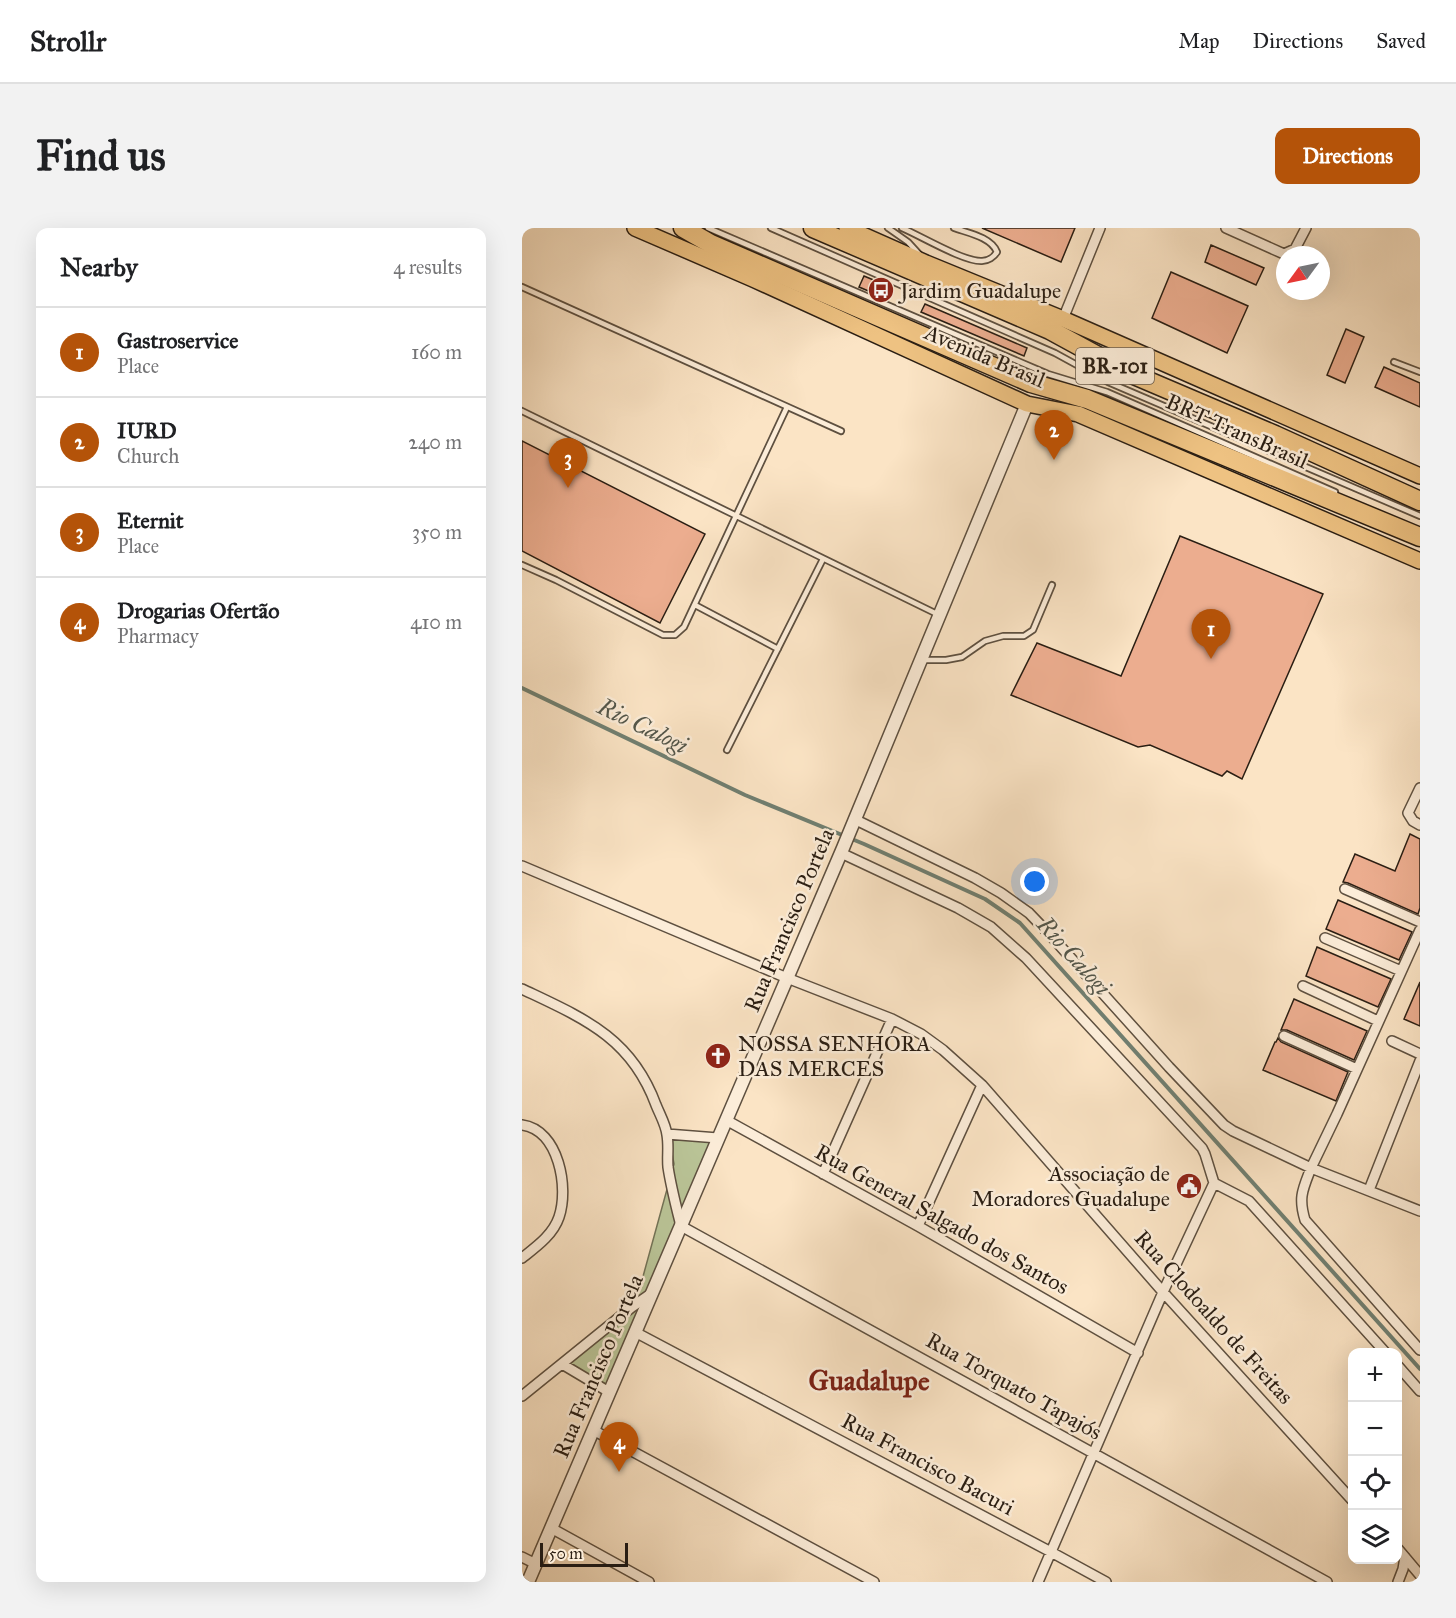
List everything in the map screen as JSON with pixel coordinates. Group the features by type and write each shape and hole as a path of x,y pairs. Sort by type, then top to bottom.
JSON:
{"highway":[{"name":"Avenida Brasil","path":"682,228 711,244 1031,384 1087,399 1420,537"},
{"name":"BR-101","path":"813,228 1050,330 1127,372 1275,435 1420,501"}],"main road":[{"name":"Avenida Brasil","path":"635,228 753,279 1027,404 1078,414 1420,561"},
{"path":"847,228 1063,319 1420,476"}],"street":[{"path":"1063,319 1100,228"},
{"path":"1226,228 1276,251"},
{"path":"1297,246 1306,228"},
{"name":"Rua Francisco Portela","path":"528,1582 842,850 1027,404"},
{"path":"1420,788 1408,813 1413,821 1420,825"},
{"path":"853,822 975,878 1029,913 1224,1125 1311,1168 1420,1211"},
{"path":"842,850 991,927 1026,958 1202,1148 1214,1183 1163,1292 1038,1582"},
{"name":"Rua Clodoaldo de Freitas","path":"522,866 787,978 892,1019 921,1034 943,1050 982,1085 1163,1292 1348,1495"},
{"path":"1346,889 1420,922"},
{"path":"1420,930 1416,949 1401,971 1311,1168 1302,1191 1301,1206 1305,1220 1420,1350"},
{"path":"1325,938 1401,971"},
{"path":"1303,986 1378,1021"},
{"path":"522,989 583,1018 605,1033 639,1068 651,1091 667,1134 668,1167 681,1226"},
{"path":"823,1174 892,1019"},
{"path":"1284,1036 1357,1069"},
{"path":"1392,1041 1420,1054"},
{"path":"1369,1190 1420,1061"},
{"path":"918,1226 982,1085"},
{"name":"Rua General Salgado dos Santos","path":"726,1120 918,1226 1138,1353"},
{"path":"522,1125 529,1126 542,1134 554,1151 561,1172 563,1190 558,1220 542,1242 522,1258"},
{"path":"667,1134 718,1138"},
{"path":"1214,1183 1249,1201 1381,1348"},
{"name":"Rua Torquato Tapajós","path":"681,1226 1327,1582"},
{"path":"522,1396 652,1293"},
{"name":"Rua Francisco Bacuri","path":"635,1332 1106,1582"},
{"path":"562,1364 609,1392"},
{"path":"1402,1371 1420,1391"},
{"path":"593,1430 874,1582"},
{"path":"551,1528 649,1582"},
{"path":"1402,1554 1420,1575"},
{"path":"522,1557 536,1564"},
{"path":"1398,1582 1405,1557"}],"lane":[{"name":"BRT TransBrasil","path":"708,228 1048,375 1107,392 1345,496"},
{"name":"BRT TransBrasil","path":"771,228 1055,353 1108,382 1420,516"},
{"path":"888,228 908,242 926,263"},
{"path":"902,228 974,261 983,262 997,252 993,245 985,240 954,228"},
{"path":"522,287 841,431"},
{"path":"1394,362 1420,372"},
{"path":"522,564 663,635 679,633 695,605 787,407"},
{"path":"522,411 939,615"},
{"path":"727,750 823,559"},
{"path":"921,660 946,660 962,657 985,641 1003,636 1024,636 1033,630 1052,585"},
{"path":"695,605 778,649"}],"green space":[{"path":"669,1136 710,1142 680,1224 610,1390 564,1364 639,1291 674,1164"}],"building":[{"path":"982,228 1075,228 1061,262"},
{"path":"1211,245 1264,268 1256,285 1205,262"},
{"path":"1171,272 1248,306 1227,353 1152,318"},
{"path":"864,276 883,284 878,295 859,287"},
{"path":"925,304 1027,348 1024,356 921,312"},
{"path":"1346,329 1364,337 1345,383 1327,375"},
{"path":"1384,367 1420,383 1420,407 1375,387"},
{"path":"522,441 705,534 660,623 522,551"},
{"path":"1180,536 1323,594 1242,779 1227,771 1222,776 1150,745 1138,747 1011,695 1037,643 1121,676"},
{"path":"1410,834 1420,839 1420,908 1418,914 1343,882 1355,854 1395,871"},
{"path":"1338,900 1412,932 1399,960 1326,929"},
{"path":"1317,947 1391,979 1378,1007 1306,976"},
{"path":"1420,982 1420,1026 1404,1019"},
{"path":"1294,999 1367,1031 1354,1060 1287,1030 1281,1030"},
{"path":"1278,1038 1281,1042 1348,1072 1336,1101 1263,1070"}],"waterway":[{"name":"Rio Calogi","path":"522,688 745,795 864,844 985,899 1020,923 1420,1369"}],"place":[{"name":"Jardim Guadalupe","path":"881,290"},
{"name":"IURD","path":"1054,460"},
{"name":"Eternit","path":"568,488"},
{"name":"Gastroservice","path":"1211,659"},
{"name":"NOSSA SENHORA DAS MERCES","path":"718,1056"},
{"name":"Associação de Moradores Guadalupe","path":"1189,1186"},
{"name":"Drogarias Ofertão","path":"619,1472"}],"district":[{"name":"Guadalupe","path":"869,1380"}]}
